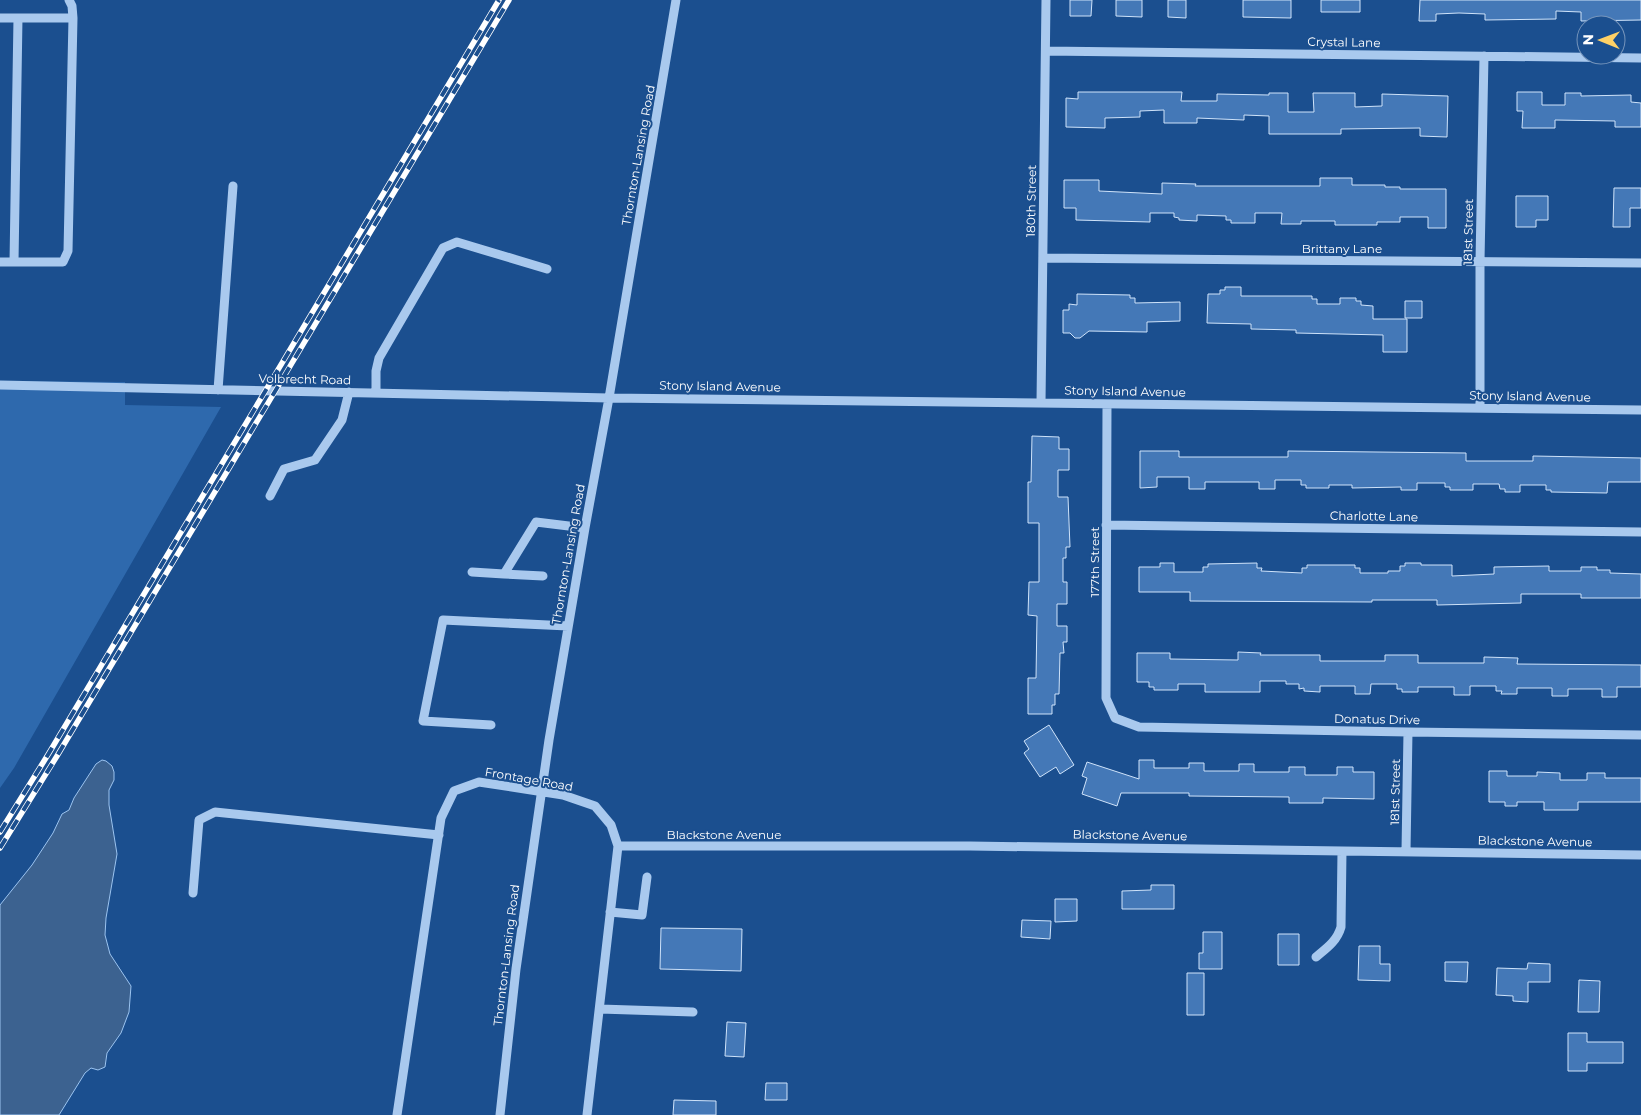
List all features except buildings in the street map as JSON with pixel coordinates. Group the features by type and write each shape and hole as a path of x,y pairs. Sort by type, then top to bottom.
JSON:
{"street":[{"path":"0,262 62,262 68,251 72,18 72,6 69,0"},
{"name":"Thornton-Lansing Road","path":"500,1115 516,969 541,792 585,528 610,398 676,0"},
{"name":"180th Street","path":"1041,403 1046,0"},
{"path":"0,18 72,18"},
{"path":"14,262 18,18"},
{"name":"Crystal Lane","path":"1046,51 1641,58"},
{"name":"181st Street","path":"1480,408 1480,261 1484,56"},
{"path":"218,390 233,186"},
{"path":"376,393 376,371 379,358 443,248 457,242 547,268"},
{"name":"Brittany Lane","path":"1043,258 1641,263"},
{"name":"Volbrecht Road","path":"0,385 610,398"},
{"path":"270,496 284,468 315,460 342,420 349,392"},
{"name":"Stony Island Avenue","path":"610,398 1641,410"},
{"name":"177th Street","path":"1107,404 1106,698 1115,718"},
{"path":"504,574 536,522 585,528"},
{"name":"Charlotte Lane","path":"1106,525 1641,532"},
{"path":"472,572 543,576"},
{"path":"491,725 423,721 443,620 568,626"},
{"name":"Donatus Drive","path":"1115,718 1139,727 1641,735"},
{"name":"181st Street","path":"1406,851 1408,732"},
{"name":"Frontage Road","path":"397,1115 441,818 454,791 479,782 563,795 595,806 612,826 618,846 587,1115"},
{"path":"193,893 199,820 215,812 439,834"},
{"name":"Blackstone Avenue","path":"618,846 970,846 1641,855"},
{"path":"1316,957 1330,946 1338,936 1341,927 1342,850"},
{"path":"610,912 642,915 647,877"},
{"path":"600,1009 693,1012"}],"shaded area":[{"path":"0,381 125,382 125,405 221,407 14,768 0,788"},
{"path":"102,760 112,766 114,772 114,780 109,790 109,805 117,854 106,918 105,935 110,954 131,986 129,1012 121,1033 107,1053 105,1067 98,1070 91,1068 85,1073 59,1115 0,1115 0,905 32,865 53,833 62,814 69,810 74,798 96,764"}],"railway":[{"path":"0,832 499,0"},
{"path":"0,848 57,756 509,0"}]}
